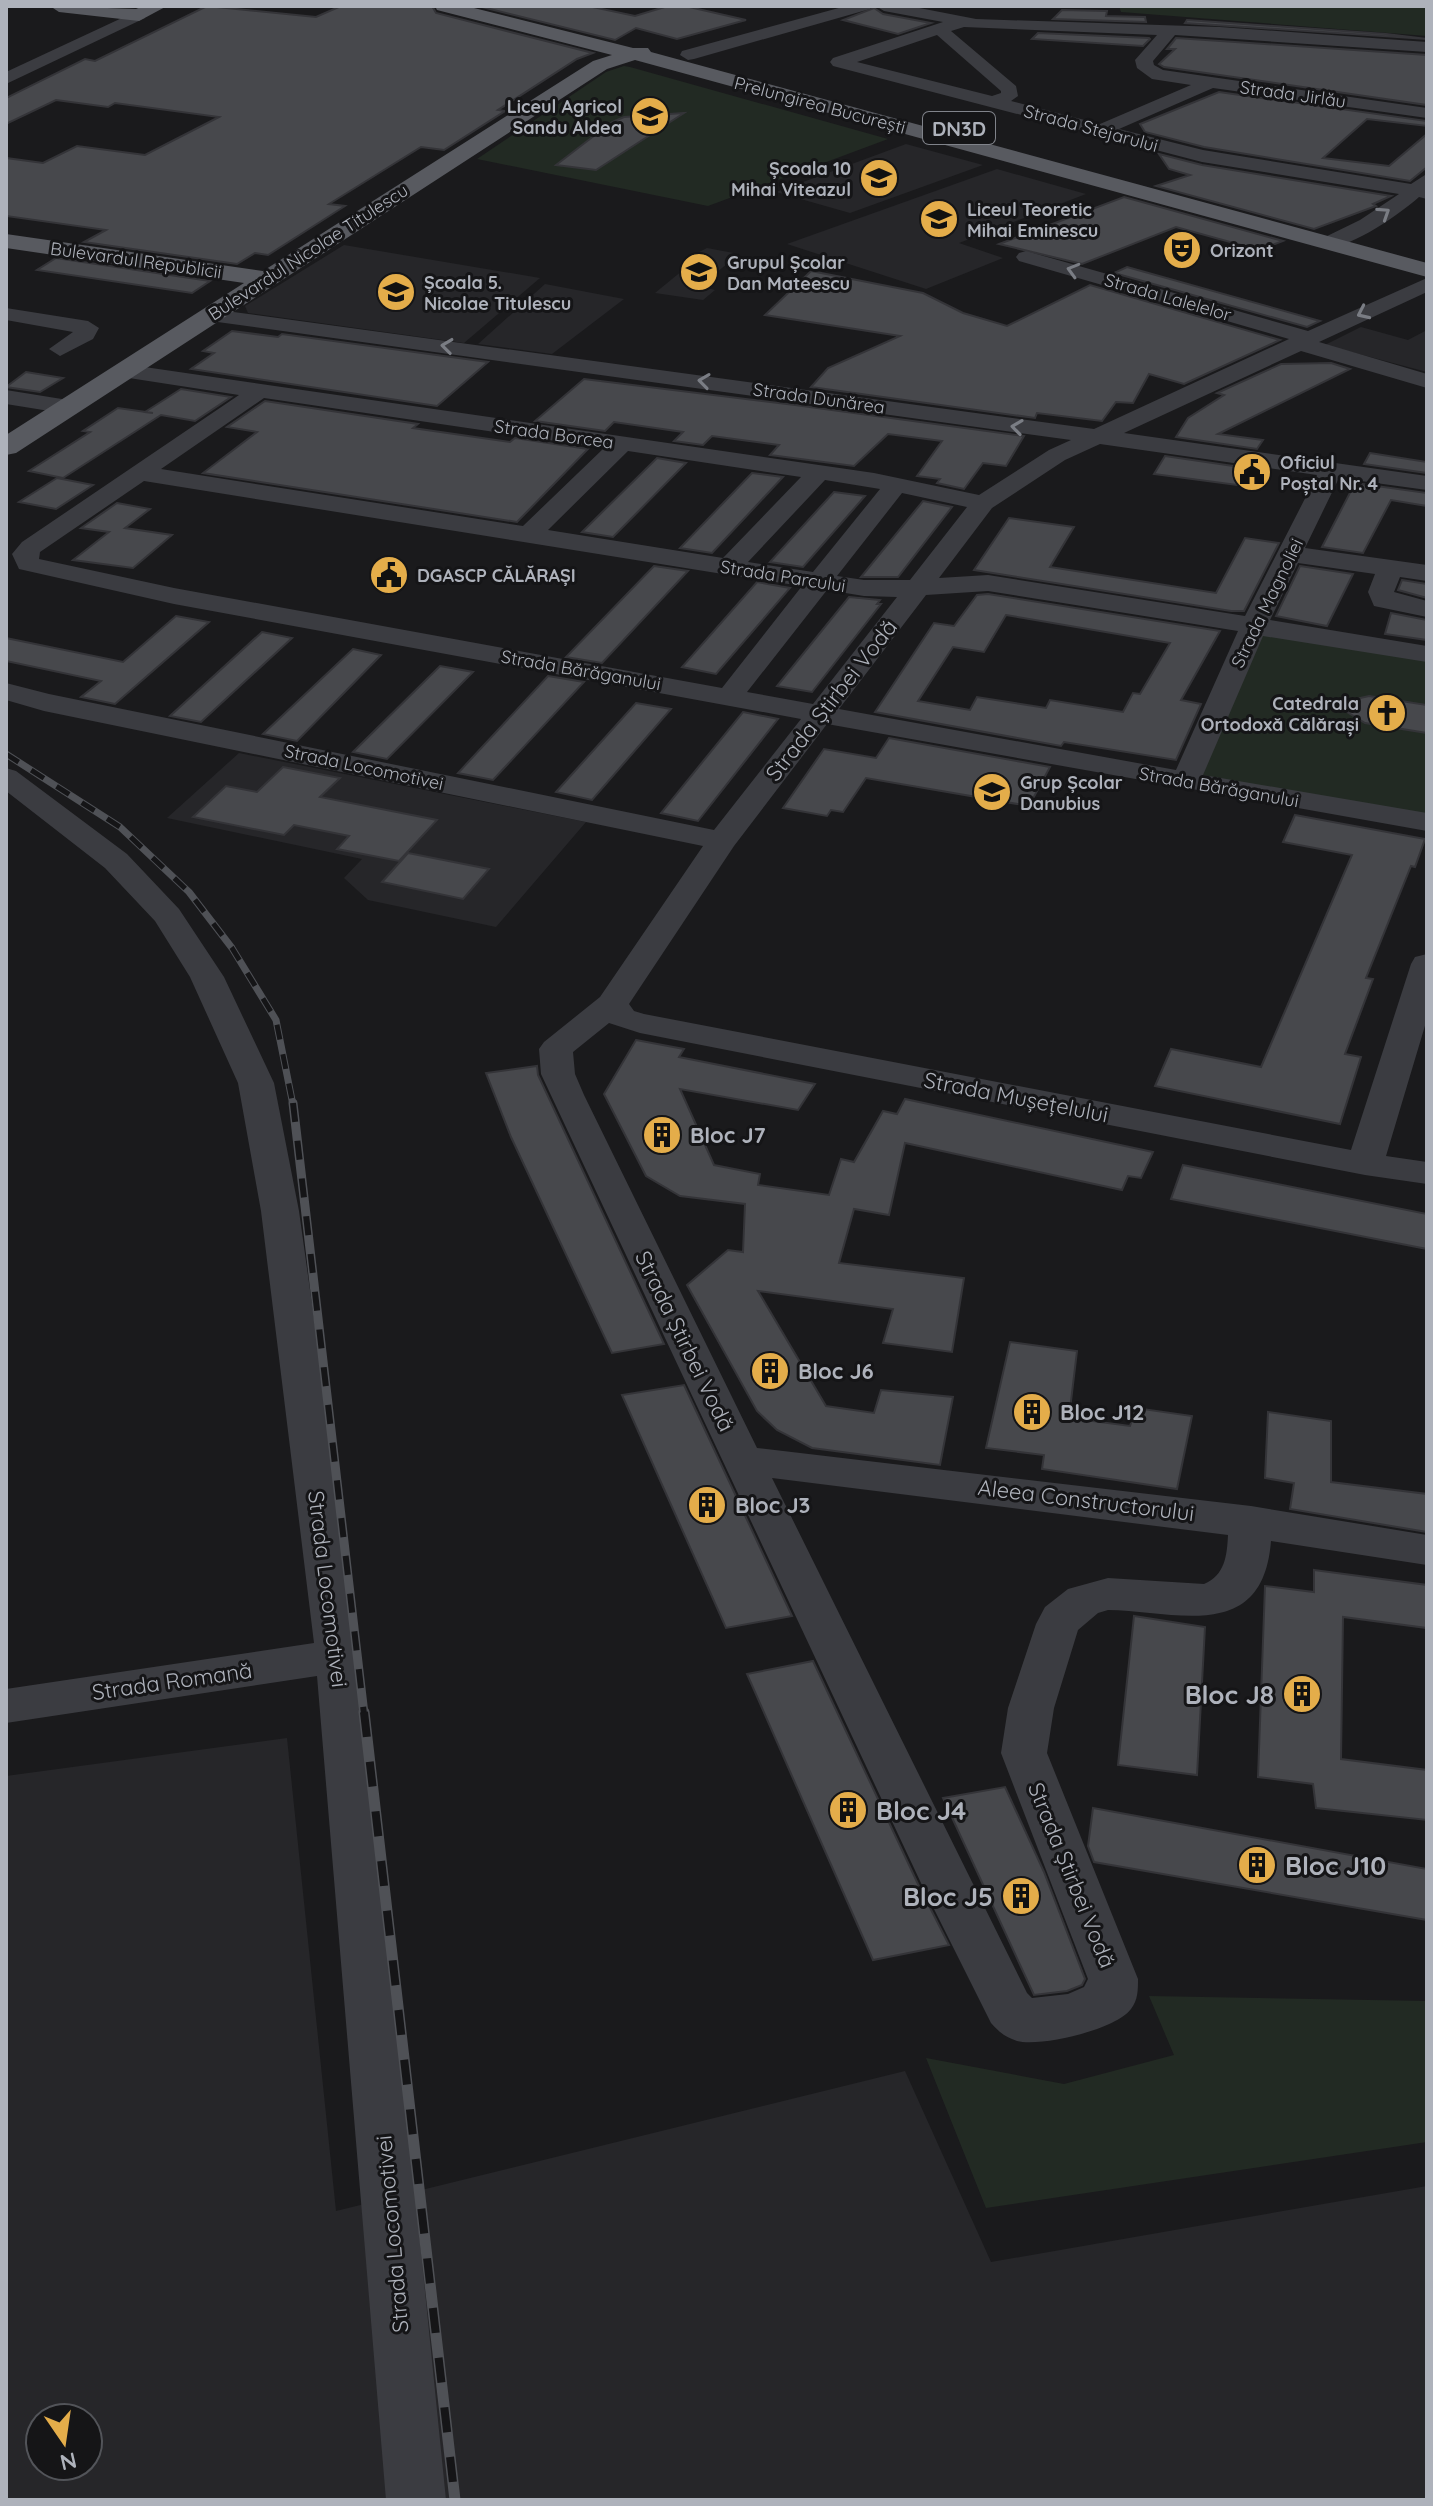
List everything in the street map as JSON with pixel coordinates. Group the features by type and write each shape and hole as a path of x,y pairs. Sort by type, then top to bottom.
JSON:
{"main road":[{"path":"59,6 139,15 158,6"},
{"name":"Prelungirea București","path":"444,6 639,55 1427,270"},
{"name":"Prelungirea București","path":"491,6 639,55 688,55 1427,252"},
{"name":"Bulevardul Nicolae Titulescu","path":"6,447 529,109 639,55"},
{"name":"Bulevardul Republicii","path":"6,241 266,279"}],"street":[{"name":"Bulevardul Nicolae Titulescu","path":"639,55 818,6"},
{"path":"688,55 864,6"},
{"path":"884,6 969,23 1033,43"},
{"path":"6,79 139,15"},
{"path":"969,23 1116,21 1170,31 1427,47"},
{"name":"Strada Stejarului","path":"969,23 939,29 839,62 1223,160 1423,188"},
{"path":"939,29 1010,90 1009,96 993,102"},
{"path":"1123,54 1149,55 1170,31"},
{"name":"Strada Jirlău","path":"1149,55 1144,65 1158,75 1427,113"},
{"path":"6,56 44,61"},
{"path":"1101,130 1210,83"},
{"path":"1328,243 1423,188"},
{"name":"Strada Lalelelor","path":"1026,257 1427,381"},
{"name":"Strada Știrbei Vodă","path":"1251,1521 1246,1566 1239,1581 1225,1597 1198,1603 1115,1591 1086,1597 1060,1620 1024,1728 1024,1753 1113,1979 1112,1996 1095,2009 1043,2021 1020,2020 1009,2008 946,1883 558,1074 556,1049 612,1004 722,841 983,503 1057,455 1427,284"},
{"path":"6,314 88,328 85,334 60,349"},
{"name":"Strada Dunărea","path":"211,315 564,361 1427,483"},
{"name":"Strada Borcea","path":"124,371 896,484 983,503"},
{"name":"Strada Bărăganului","path":"259,391 31,547 25,554 28,564 174,596 1186,781 1427,822"},
{"path":"6,397 68,407"},
{"path":"528,535 622,444"},
{"name":"Strada Magnoliei","path":"1186,781 1253,627 1331,470"},
{"name":"Strada Parcului","path":"140,473 864,588 916,590 946,583 988,583 1427,654"},
{"path":"729,567 817,474"},
{"path":"729,697 896,484"},
{"path":"1290,554 1427,573"},
{"path":"1390,568 1381,592 1383,600 1427,609"},
{"name":"Strada Locomotivei","path":"6,691 722,841"},
{"name":"Strada Locomotivei","path":"6,777 116,861 168,916 207,977 256,1083 280,1211 338,1656 416,2500"},
{"path":"1365,1164 1427,964"},
{"name":"Strada Mușețelului","path":"612,1004 622,1018 640,1023 1365,1164 1427,1173"},
{"name":"Aleea Constructorului","path":"743,1461 950,1482 1251,1521 1427,1550"},
{"name":"Strada Romană","path":"6,1706 338,1656"}],"shaded area":[{"path":"1119,6 1427,6 1427,36 1121,12"},
{"path":"624,66 888,139 708,206 477,159 606,72"},
{"name":"Școala 10 Mihai Viteazul","path":"906,144 983,165 850,213 776,192"},
{"name":"Liceul Teoretic Mihai Eminescu","path":"997,169 1086,194 959,243 1003,258 926,289 787,244"},
{"name":"Școala 5. Nicolae Titulescu","path":"344,245 540,278 464,343 248,313 245,306"},
{"name":"Grupul Școlar Dan Mateescu","path":"707,248 739,254 700,286 715,290 703,300 655,293 699,257 693,255"},
{"path":"545,284 624,299 552,354 478,344"},
{"path":"1361,327 1408,340 1427,330 1427,372 1325,345"},
{"path":"1253,627 1427,654 1427,822 1186,781"},
{"path":"239,753 586,822 496,927 368,900 344,878 362,859 167,818"},
{"path":"287,1738 336,2211 905,2071 991,2262 1427,2186 1427,2500 6,2500 6,1776"},
{"path":"1149,1996 1427,2001 1427,2142 986,2208 926,2058 1064,2084 1174,2055"}],"building":[{"path":"207,6 316,17 341,6 432,6 436,13 593,53 577,59 498,110 505,111 444,150 421,147 329,204 345,206 268,255 255,253 237,264 84,242 106,230 6,216 6,158 43,163 77,146 145,155 219,117 115,103 108,107 56,100 6,124 6,98 85,59 95,61"},
{"path":"478,6 588,6 635,16 668,6 685,6 746,20 677,39 636,28 615,40"},
{"path":"874,8 883,14 931,23 898,34 843,20"},
{"path":"1062,10 1107,11 1106,16 1145,17 1146,22 1053,19"},
{"path":"1187,20 1386,34 1427,39 1185,23"},
{"path":"1038,33 1150,39 1143,46 1032,39"},
{"path":"1176,38 1427,55 1427,105 1164,67 1159,64 1175,49 1167,49"},
{"path":"1219,92 1427,121 1427,126 1367,119 1323,158 1389,166 1427,134 1427,167 1410,181 1204,147 1145,132 1140,124"},
{"path":"684,113 596,170 556,165 612,122 624,117"},
{"path":"1159,154 1202,165 1391,196 1373,204 1376,206 1314,229 1156,186 1190,175 1169,169"},
{"path":"1124,197 1283,241 1259,250 1176,227 1082,264 999,244"},
{"path":"56,258 210,281 192,293 37,270"},
{"path":"1127,267 1320,321 1307,327 1114,273"},
{"path":"811,271 923,293 963,313 1007,326 1090,285 1280,340 1184,384 1149,374 1133,403 1116,402 1102,421 1037,413 1035,418 811,387 828,368 900,336 765,315"},
{"path":"232,331 278,337 282,334 488,362 437,406 191,369 214,353 203,351"},
{"path":"1331,363 1350,369 1218,434 1263,440 1257,449 1176,437 1188,418 1224,395 1217,393 1281,364"},
{"path":"26,372 63,378 40,392 6,387"},
{"path":"584,379 1024,436 1006,466 983,463 964,489 937,483 940,479 917,476 942,441 888,434 854,466 770,455 779,445 712,436 703,445 674,441 683,432 614,422 605,431 535,421"},
{"path":"181,389 231,397 195,421 161,415 63,478 29,471 90,432 83,431 118,408 145,412"},
{"path":"265,401 418,424 413,428 588,449 517,522 203,473 257,432 227,427"},
{"path":"1370,453 1427,462 1427,473 1364,464"},
{"path":"1165,456 1247,468 1237,485 1154,474"},
{"path":"657,458 686,463 613,537 582,532"},
{"path":"752,473 783,477 712,553 680,548"},
{"path":"57,478 93,485 56,509 19,502"},
{"path":"1355,483 1427,493 1427,506 1391,500 1363,553 1322,547"},
{"path":"834,492 865,496 803,567 770,562"},
{"path":"923,501 952,507 898,577 861,577"},
{"path":"117,503 150,509 125,528 172,535 133,568 73,560 109,532 81,528"},
{"path":"1009,518 1074,527 1050,567 1216,593 1245,538 1279,543 1244,611 1231,611 974,570"},
{"path":"654,566 688,571 602,663 566,657"},
{"path":"1300,566 1353,574 1327,626 1276,616"},
{"path":"1402,580 1427,584 1427,598 1398,590"},
{"path":"757,582 790,588 716,674 682,667"},
{"path":"988,594 1220,631 1181,700 1201,704 1176,760 1064,742 1061,746 875,712 934,623 954,626 977,595","holes":["1006,615 1170,643 1140,694 1133,693 1123,712 1050,700 1046,708 977,697 970,710 918,701 953,647 984,652"]},
{"path":"849,597 880,600 877,604 881,604 812,692 777,686"},
{"path":"1391,613 1427,620 1427,640 1385,634"},
{"path":"176,616 209,622 115,704 81,697 101,681 6,661 6,638 123,662"},
{"path":"262,632 292,638 201,722 170,716"},
{"path":"353,649 381,655 297,741 263,734"},
{"path":"440,666 473,672 387,759 353,752"},
{"path":"548,676 584,682 493,780 458,773"},
{"name":"Catedrala Ortodoxă Călărași","path":"1369,696 1427,705 1427,733 1365,723 1334,704"},
{"path":"636,703 671,709 592,800 556,792"},
{"path":"743,712 778,719 698,821 661,813"},
{"name":"Grup Școlar Danubius","path":"889,738 1050,767 1029,806 866,778 843,812 831,810 827,816 783,808 824,749 876,758"},
{"path":"283,767 340,778 320,797 437,820 399,861 337,849 349,836 294,825 284,835 193,817 226,786 257,792"},
{"path":"1295,815 1425,839 1366,978 1373,979 1345,1054 1361,1057 1340,1124 1155,1086 1171,1049 1261,1067 1352,855 1283,842"},
{"path":"408,853 489,869 463,899 382,882"},
{"path":"636,1040 684,1049 679,1057 815,1084 798,1110 680,1089 714,1165 760,1174 758,1185 829,1195 841,1159 854,1162 883,1111 897,1114 905,1099 1153,1152 1141,1178 1128,1176 1122,1190 905,1143 889,1215 854,1209 839,1263 964,1278 952,1352 883,1343 893,1309 758,1291 826,1406 874,1413 881,1390 953,1397 940,1465 812,1448 777,1430 757,1411 687,1285 728,1250 743,1252 745,1204 680,1196 646,1176 604,1094"},
{"path":"537,1066 538,1075 664,1344 612,1353 511,1137 486,1073"},
{"path":"1183,1165 1427,1214 1427,1249 1171,1199"},
{"name":"Bloc J12","path":"1010,1342 1077,1351 1069,1418 1130,1426 1136,1408 1192,1416 1177,1489 1042,1469 1044,1455 986,1448"},
{"name":"Bloc J3","path":"684,1385 792,1616 726,1628 622,1395"},
{"path":"1268,1412 1331,1421 1331,1482 1427,1494 1427,1532 1290,1509 1294,1483 1265,1478"},
{"name":"Bloc J8","path":"1314,1570 1427,1585 1427,1628 1343,1617 1341,1759 1427,1770 1427,1820 1316,1808 1313,1784 1258,1777 1265,1586 1314,1592"},
{"path":"1134,1616 1205,1627 1197,1775 1118,1765"},
{"name":"Bloc J4","path":"813,1661 949,1945 873,1960 747,1674"},
{"name":"Bloc J5","path":"1005,1787 1044,1872 1085,1979 1082,1985 1067,1991 1034,1995 943,1798"},
{"name":"Bloc J10","path":"1093,1808 1427,1869 1427,1920 1094,1862 1088,1846"}],"railway":[{"path":"6,754 120,827 189,892 232,948 276,1020 293,1105"},
{"path":"293,1103 364,1714"},
{"path":"364,1712 455,2500"}],"place":[{"name":"Liceul Agricol Sandu Aldea","path":"650,116"},
{"name":"Școala 10 Mihai Viteazul","path":"879,178"},
{"name":"Liceul Teoretic Mihai Eminescu","path":"939,219"},
{"name":"Orizont","path":"1182,250"},
{"name":"Grupul Școlar Dan Mateescu","path":"699,272"},
{"name":"Școala 5. Nicolae Titulescu","path":"396,292"},
{"name":"Oficiul Poștal Nr. 4","path":"1252,472"},
{"name":"DGASCP CĂLĂRAȘI","path":"389,575"},
{"name":"Catedrala Ortodoxă Călărași","path":"1387,713"},
{"name":"Grup Școlar Danubius","path":"992,792"},
{"name":"Bloc J7","path":"662,1135"},
{"name":"Bloc J6","path":"770,1371"},
{"name":"Bloc J12","path":"1032,1412"},
{"name":"Bloc J3","path":"707,1505"},
{"name":"Bloc J8","path":"1302,1694"},
{"name":"Bloc J4","path":"848,1810"},
{"name":"Bloc J10","path":"1257,1865"},
{"name":"Bloc J5","path":"1021,1896"}]}
